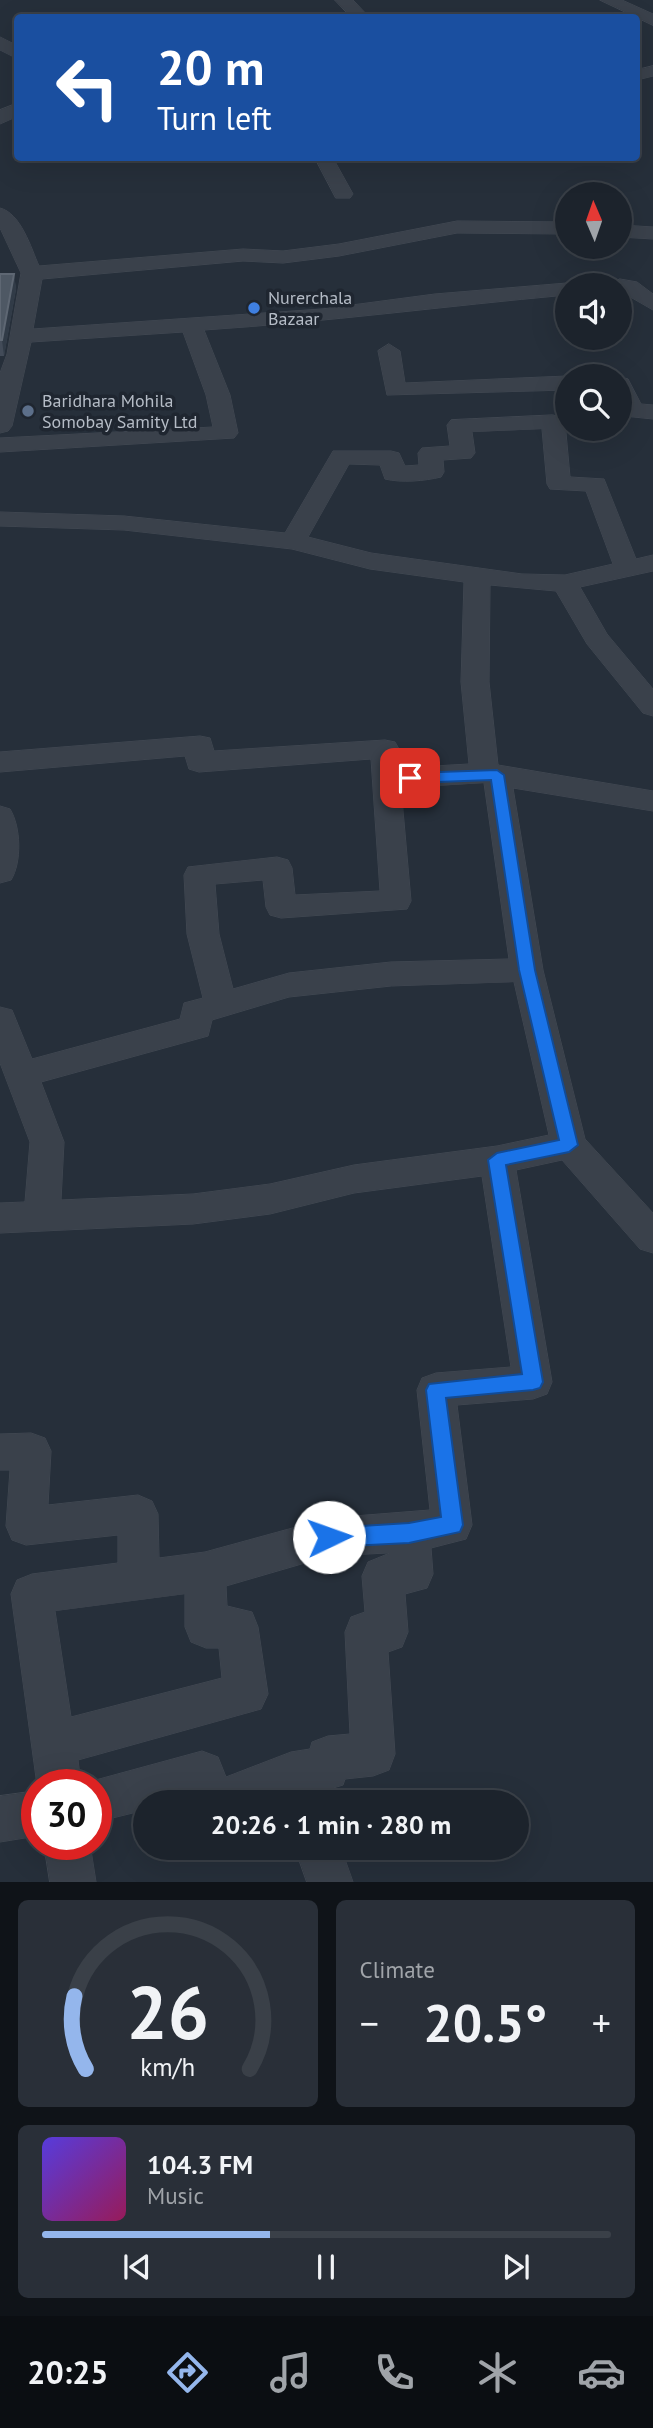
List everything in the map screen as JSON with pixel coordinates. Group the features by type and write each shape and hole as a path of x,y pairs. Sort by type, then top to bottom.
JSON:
{"street":[{"path":"343,0 358,14"},
{"path":"608,0 640,14"},
{"path":"326,161 343,194"},
{"path":"0,214 13,233 32,273 22,337 6,365 0,426"},
{"path":"32,273 243,255 283,257 339,250 457,227 555,228"},
{"path":"632,232 653,233"},
{"path":"632,289 653,304"},
{"path":"22,337 322,316 435,300 555,290"},
{"path":"0,445 226,433 218,395 191,325"},
{"path":"388,351 395,390 555,383"},
{"path":"632,411 653,412"},
{"path":"293,541 341,456 391,458 394,474 432,472 430,453 463,453 459,425 553,422 559,484 595,484 628,571"},
{"path":"0,519 124,523 293,541 370,561 477,577 565,583 628,571 653,563"},
{"path":"477,577 475,682 527,970 569,1145 653,1238"},
{"path":"565,583 596,638 653,707"},
{"path":"0,762 200,746 199,762 385,750 396,901 281,907 277,868 199,875 203,934 221,1005"},
{"path":"386,779 491,774 653,801"},
{"path":"0,816 4,866 0,872"},
{"path":"23,1074 196,1027 196,1012 289,985 391,974 527,970"},
{"path":"0,1019 47,1142 42,1216"},
{"path":"0,1218 193,1209 270,1199 354,1179 497,1160 569,1145"},
{"path":"205,1572 206,1627 237,1627 246,1693 56,1765 32,1594 205,1572 329,1537 409,1533 453,1525 436,1390 533,1382 497,1160"},
{"path":"0,1452 31,1451 26,1526 138,1514 139,1580"},
{"path":"296,1788 327,1769 328,1758 373,1754 366,1632 387,1632 383,1576 412,1574 409,1533"},
{"path":"135,1790 202,1773 208,1790"},
{"path":"112,1796 133,1791"},
{"path":"0,1819 21,1816"},
{"path":"70,1860 73,1882"},
{"path":"322,1860 330,1882"}],"building":[{"path":"0,274 14,274 2,340 0,340"}],"place":[{"name":"Nurerchala Bazaar","path":"254,308"},
{"name":"Baridhara Mohila Somobay Samity Ltd","path":"28,411"}],"route":[{"path":"329,1537 409,1533 453,1525 436,1390 533,1382 497,1160 569,1145 527,970 497,775 484,773 410,778"}]}
